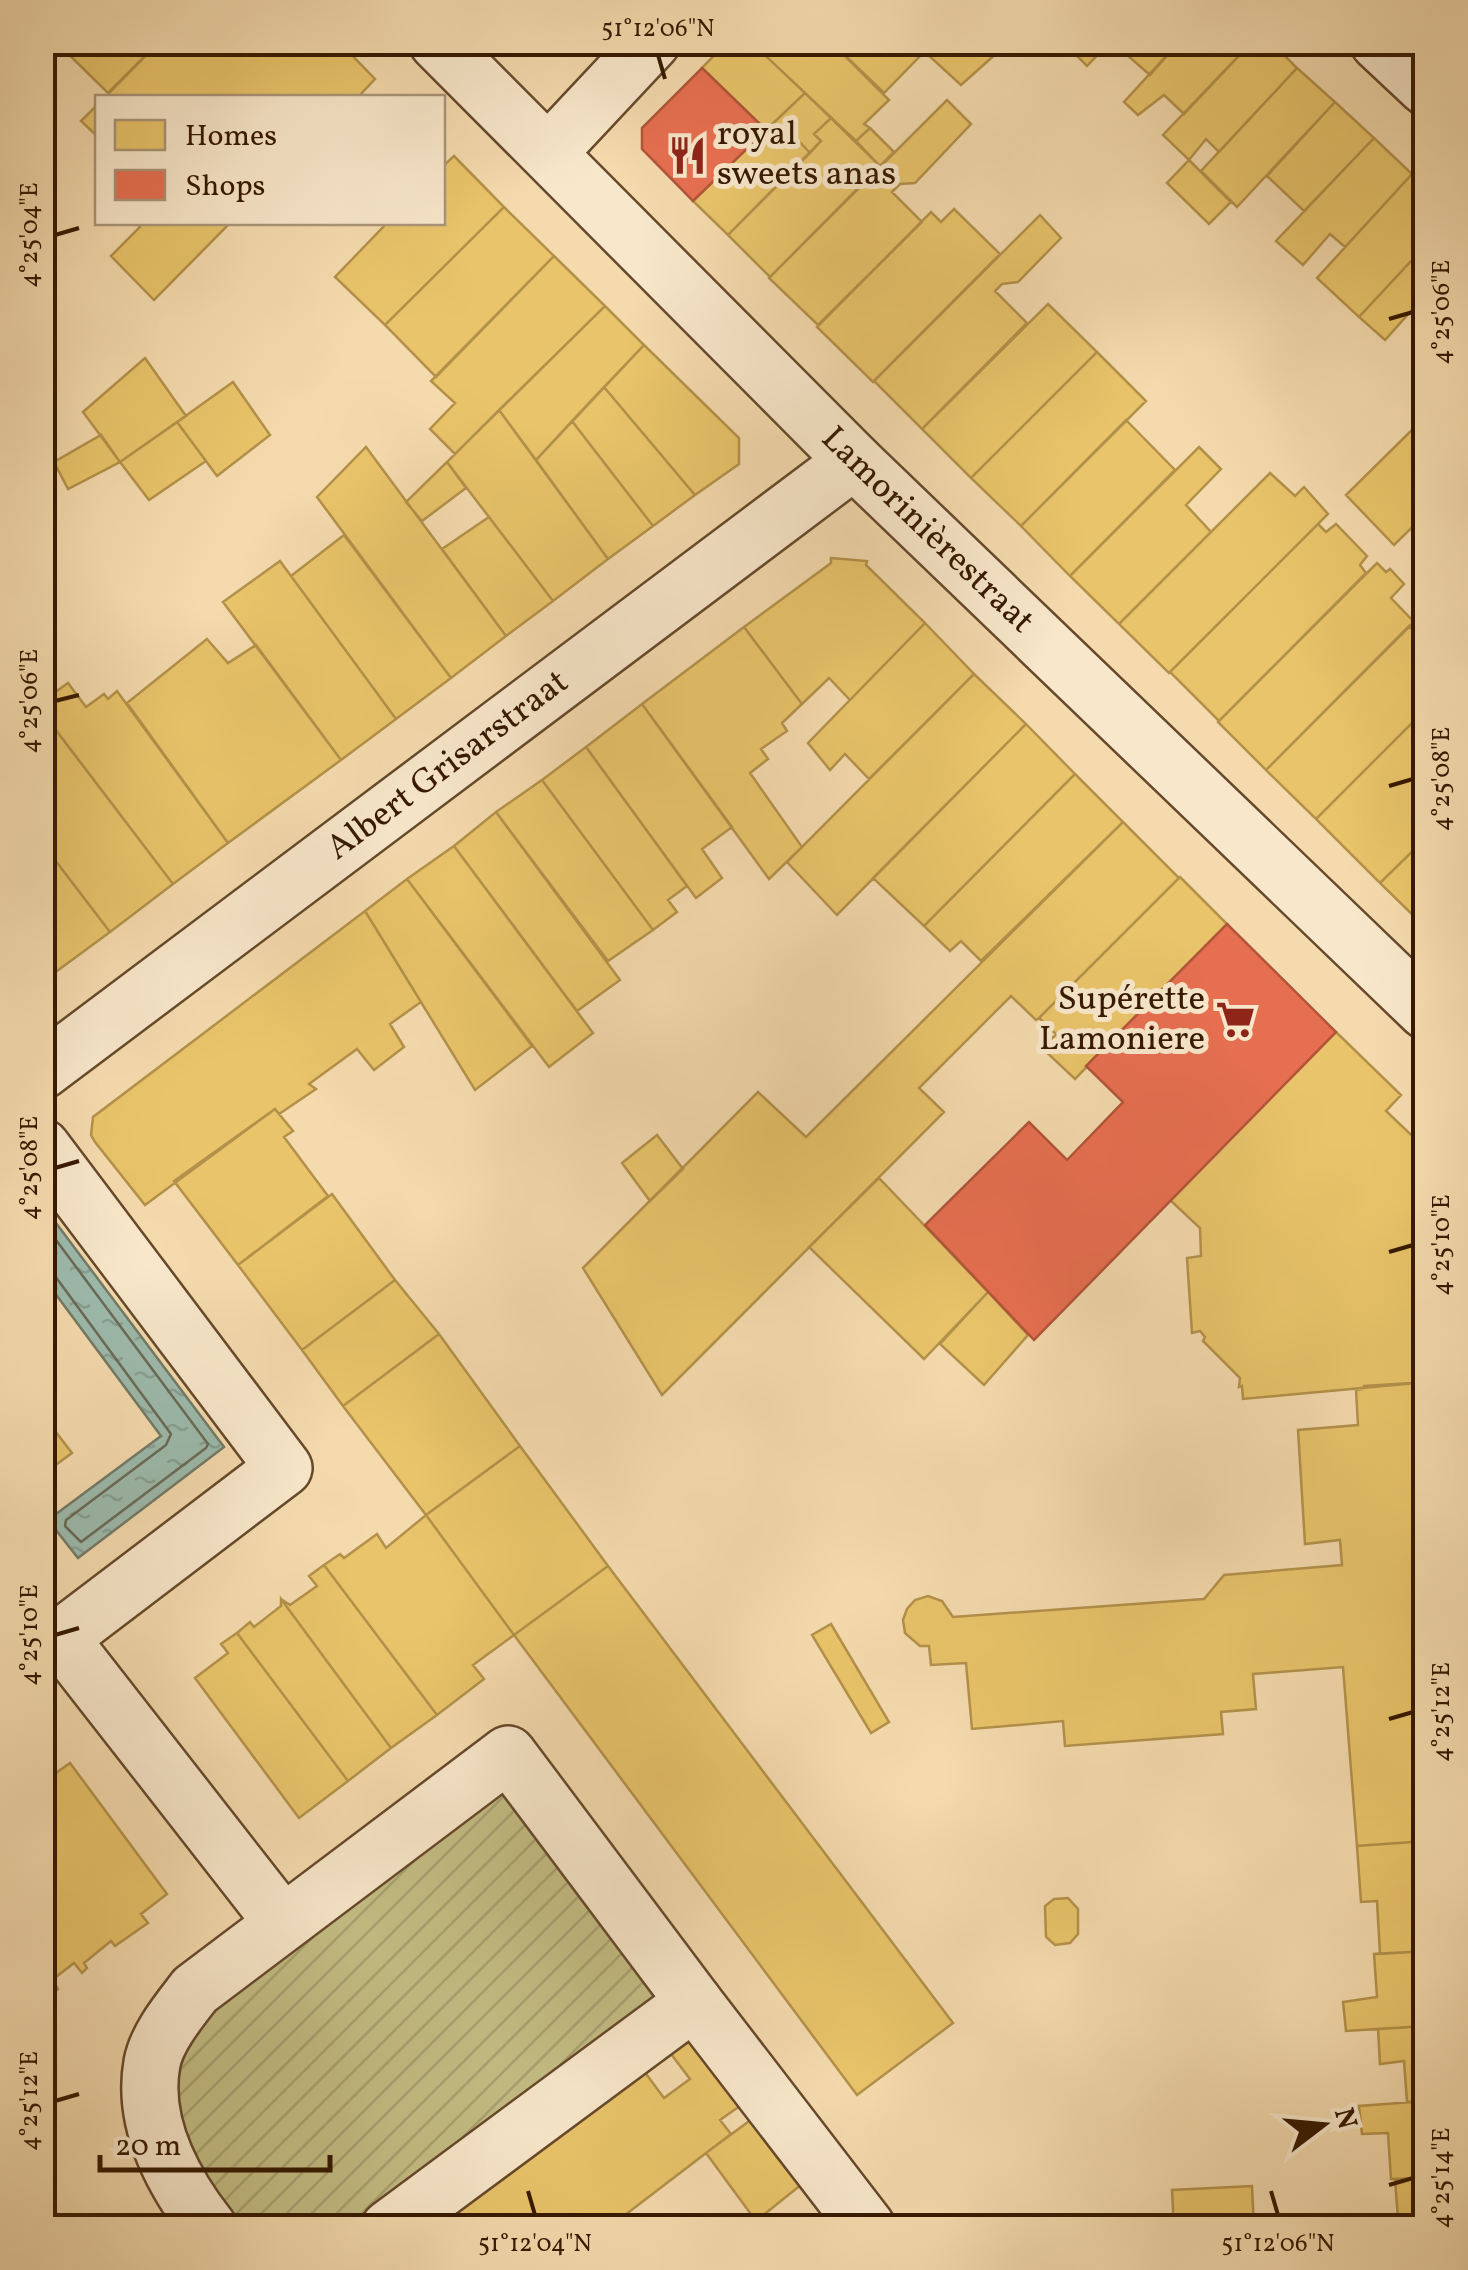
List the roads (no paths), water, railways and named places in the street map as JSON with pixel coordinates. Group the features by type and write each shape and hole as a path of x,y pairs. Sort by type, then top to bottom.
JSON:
{"street":[{"name":"Lamorinièrestraat","path":"438,42 854,461 1426,1012"},
{"path":"549,152 652,42"},
{"path":"1378,42 1426,86"},
{"name":"Albert Grisarstraat","path":"42,1071 854,461"},
{"path":"42,1147 284,1468 52,1645 282,1922"},
{"path":"209,2228 187,2200 164,2156 150,2105 152,2061 172,2021 195,1990 508,1754 867,2227 864,2228"},
{"path":"389,2228 694,2002"}],"water":[{"path":"53,1219 224,1447 78,1558 48,1520 161,1436 43,1277 43,1227"}],"place":[{"name":"royal sweets anas","path":"687,155"},
{"name":"Supérette Lamoniere","path":"1235,1020"}]}
